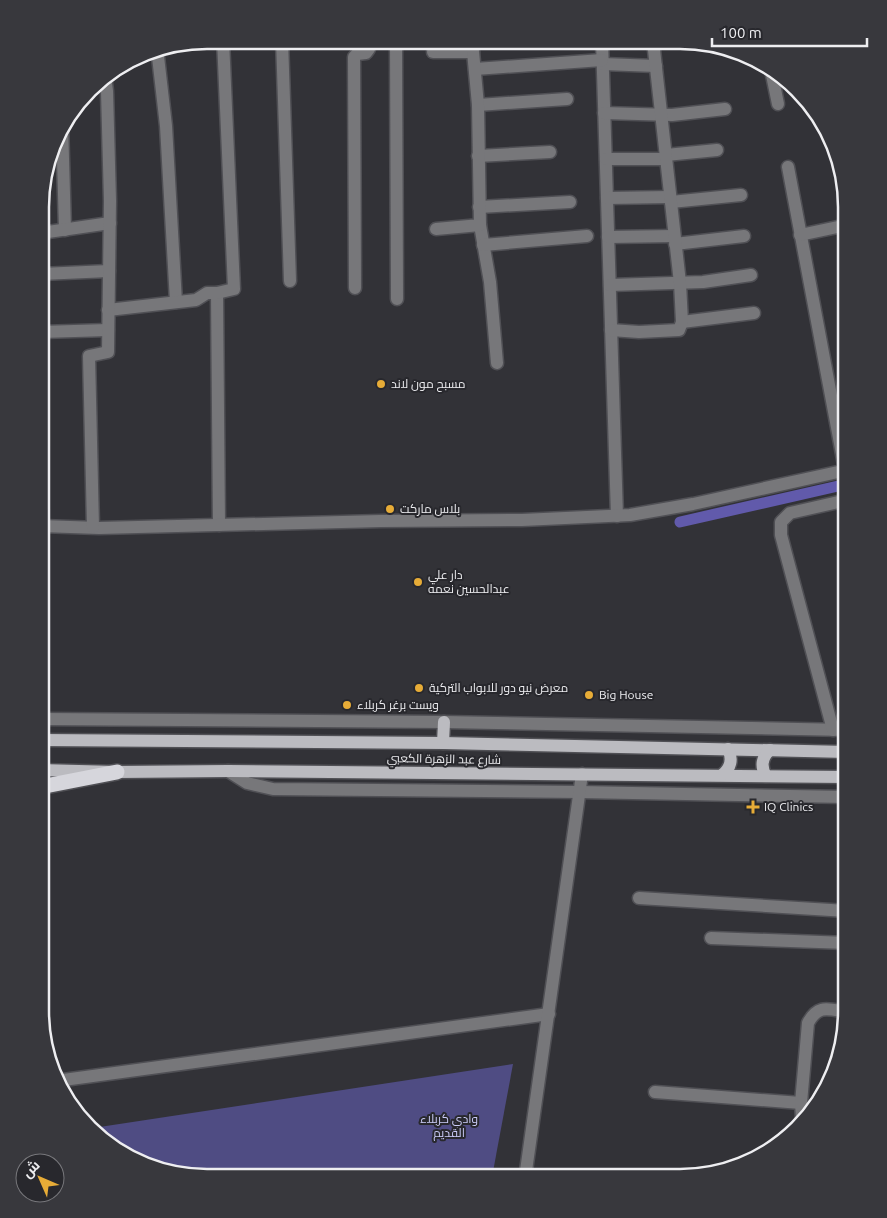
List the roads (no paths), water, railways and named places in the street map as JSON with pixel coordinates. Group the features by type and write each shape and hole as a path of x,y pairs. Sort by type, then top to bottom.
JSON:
{"highway":[{"path":"49,785 117,772"}],"main road":[{"path":"443,742 444,722"},
{"name":"شارع عبد الزهرة الكعبي","path":"49,740 443,742 838,752"},
{"path":"722,775 726,772 730,763 728,749"},
{"path":"766,776 762,762 766,753 770,750"},
{"name":"شارع عبد الزهرة الكعبي","path":"49,770 838,777"}],"street":[{"path":"108,310 196,300 207,293 234,290 224,49"},
{"path":"282,49 290,281"},
{"path":"355,288 354,57 357,54 366,53 369,49"},
{"path":"396,49 397,299"},
{"path":"433,52 453,49"},
{"path":"473,49 478,105 480,225 490,282 497,363"},
{"path":"602,49 617,516"},
{"path":"611,330 639,332 679,330 682,322 680,283 654,49"},
{"path":"158,57 166,126 176,302"},
{"path":"475,69 603,62 656,66"},
{"path":"773,79 778,104"},
{"path":"93,527 89,356 108,352 110,223 106,85"},
{"path":"478,105 567,99"},
{"path":"604,113 672,115 725,109"},
{"path":"63,143 65,230"},
{"path":"606,159 666,157 717,150"},
{"path":"478,156 550,152"},
{"path":"788,167 838,429"},
{"path":"607,198 671,200 741,195"},
{"path":"479,207 570,202"},
{"path":"49,232 110,223"},
{"path":"436,229 480,225"},
{"path":"800,235 838,227"},
{"path":"483,245 587,236"},
{"path":"608,237 675,240 744,236"},
{"path":"49,274 109,270"},
{"path":"610,285 680,283 751,275"},
{"path":"217,293 219,525"},
{"path":"682,322 754,313"},
{"path":"49,332 108,330"},
{"path":"49,526 522,520 617,516 693,504 838,472"},
{"path":"833,730 781,535 781,522 790,513 838,502"},
{"path":"49,719 444,722 838,730"},
{"path":"228,771 246,783 273,789 838,797"},
{"path":"526,1169 582,774"},
{"path":"639,898 838,910"},
{"path":"711,938 838,943"},
{"path":"802,1111 808,1023 812,1014 824,1008 838,1010"},
{"path":"65,1080 549,1014"},
{"path":"655,1092 802,1103"}],"waterway":[{"path":"680,522 838,486"}],"place":[{"name":"مسبح مون لاند","path":"381,384"},
{"name":"بلاس ماركت","path":"390,509"},
{"name":"دار علي عبدالحسين نعمه","path":"418,582"},
{"name":"معرض نيو دور للابواب التركية","path":"419,688"},
{"name":"Big House","path":"589,695"},
{"name":"ويست برغر كربلاء","path":"347,705"},
{"name":"IQ Clinics","path":"753,807"}],"park label":[{"name":"وادي كربلاء القديم","path":"449,1126"}]}
